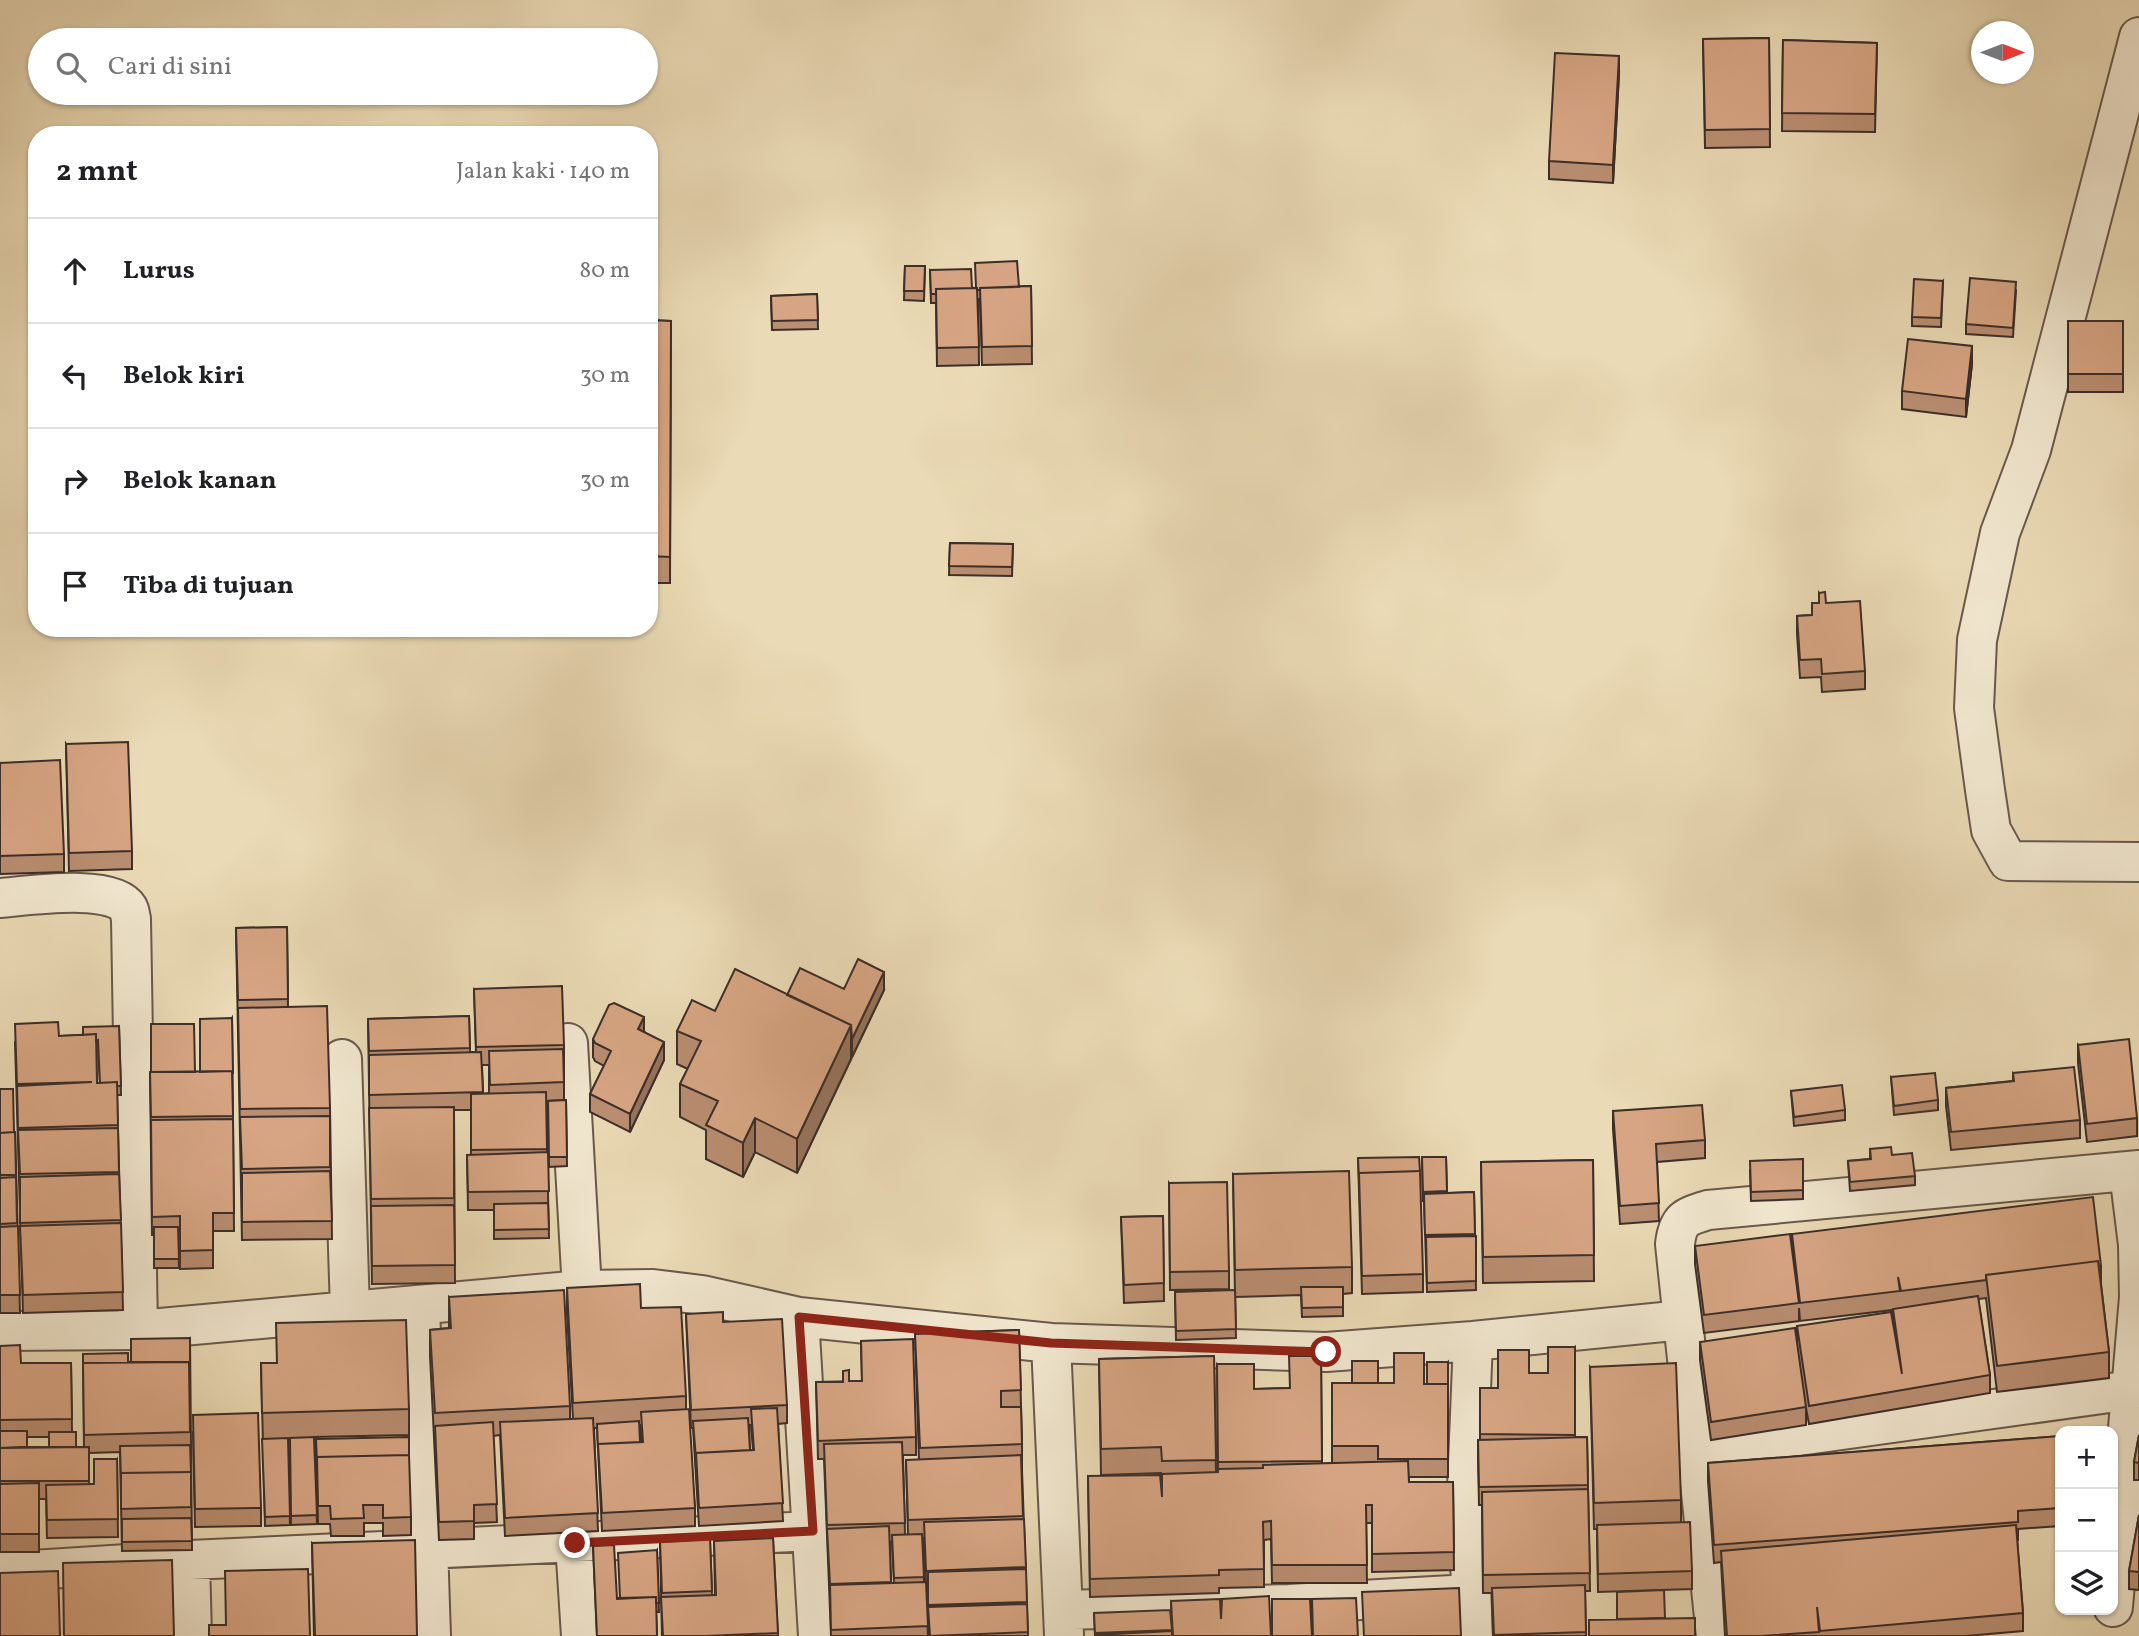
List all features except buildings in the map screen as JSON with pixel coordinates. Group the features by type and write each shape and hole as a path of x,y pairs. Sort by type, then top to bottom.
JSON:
{"street":[{"path":"2139,37 2031,450 2000,533 1977,640 1974,708 1991,830 2008,861 2139,862"},
{"path":"0,898 89,893 106,895 121,901 128,908 131,919 138,1330"},
{"path":"568,1043 582,1290"},
{"path":"342,1059 350,1311"},
{"path":"1716,1636 1675,1244 1677,1227 1688,1216 1708,1210 2134,1171 2138,1297 2118,1552"},
{"path":"0,1331 138,1330 582,1290 665,1290 702,1295 799,1317 1051,1343 1326,1352 1473,1341 1683,1320"},
{"path":"420,1305 432,1636"},
{"path":"799,1317 818,1636"},
{"path":"1473,1341 1467,1487 1473,1636"},
{"path":"1051,1343 1064,1623 1289,1604 1470,1594"},
{"path":"1697,1450 2131,1390"},
{"path":"0,1572 190,1560 813,1531"},
{"path":"575,1543 581,1636"},
{"path":"190,1560 192,1636"},
{"path":"2110,1636 2112,1615"}],"route":[{"path":"575,1543 813,1531 799,1317 1051,1343 1326,1352"}]}
